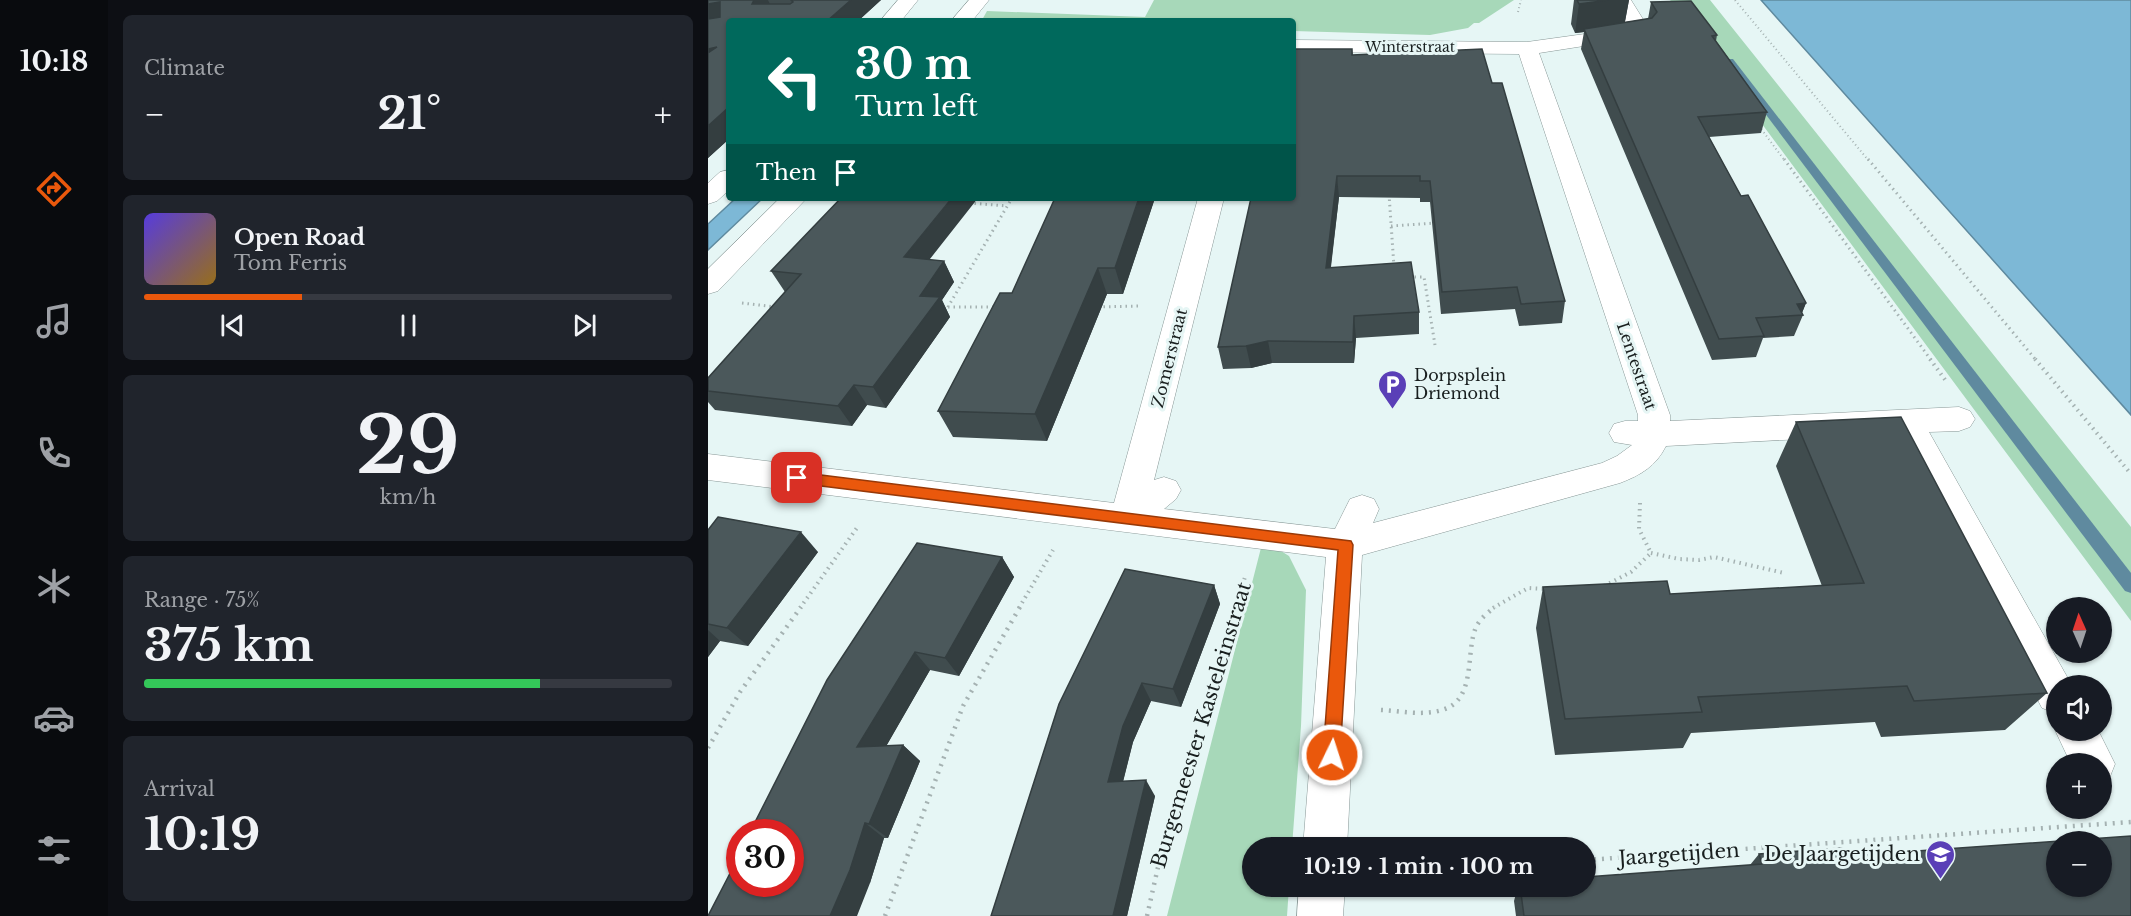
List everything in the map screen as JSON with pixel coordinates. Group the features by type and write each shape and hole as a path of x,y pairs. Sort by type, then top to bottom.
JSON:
{"street":[{"path":"893,18 908,0"},
{"path":"964,18 979,0"},
{"name":"Winterstraat","path":"1296,46 1527,48 1641,32 1622,0"},
{"name":"Lentestraat","path":"1345,545 1608,474 1631,465 1647,451 1640,433 1654,415 1527,48"},
{"path":"708,196 726,180"},
{"path":"708,285 791,201"},
{"name":"Zomerstraat","path":"1127,518 1167,385 1182,306 1210,201"},
{"path":"1596,334 1625,332"},
{"path":"1640,433 1959,419"},
{"path":"1907,421 2046,677"},
{"path":"708,467 1345,545"},
{"path":"1127,518 1164,490"},
{"path":"1326,837 1345,545 1362,509"},
{"path":"1320,916 1321,897"}],"path":[{"path":"1518,12 1521,0"},
{"path":"1735,0 2131,474"},
{"path":"1758,125 1946,380 1959,419"},
{"path":"1389,184 1395,277"},
{"path":"943,315 1010,201"},
{"path":"960,202 1007,206"},
{"path":"1391,226 1437,223"},
{"path":"1405,277 1424,277 1435,345"},
{"path":"731,302 777,307"},
{"path":"1088,307 1182,306"},
{"path":"947,307 1006,307"},
{"path":"708,748 740,692 885,489"},
{"path":"885,916 963,706 1074,512"},
{"name":"Burgemeester Kasteleinstraat","path":"1147,916 1167,827 1259,536"},
{"path":"1595,590 1631,572 1652,553 1679,559 1699,560 1714,557 1784,573"},
{"path":"1335,709 1438,711 1452,707 1462,693 1470,667 1475,627 1503,599 1529,588 1556,589"},
{"name":"Jaargetijden","path":"1596,859 2131,822"}],"green space":[{"path":"1154,0 1514,0 1468,28 1430,35 1296,31 1296,18 983,18 987,11 1145,17"},
{"path":"1670,0 1710,0 2131,527 2131,621"},
{"path":"1263,540 1289,556 1306,590 1301,726 1293,837 1242,837 1242,897 1288,897 1287,916 1167,916"}],"water":[{"path":"1761,0 2131,0 2131,415"},
{"path":"733,201 760,201 708,250 708,224"}],"building":[{"path":"708,0 754,0 752,4 790,4 793,2 791,0 851,0 830,18 726,18 726,110 708,126 708,53 717,47 708,49 708,19 720,17 720,2 708,4"},
{"path":"1577,0 1609,0 1579,4"},
{"path":"1691,1 1717,35 1712,36 1767,112 1698,117 1741,196 1748,195 1806,303 1797,304 1803,315 1756,318 1764,336 1719,339 1584,29 1652,18 1657,12 1651,2"},
{"path":"1296,49 1352,49 1352,55 1482,49 1492,83 1502,83 1565,301 1521,304 1517,287 1442,292 1430,181 1420,181 1420,176 1337,176 1326,268 1411,262 1419,312 1354,316 1353,342 1268,341 1246,346 1218,347 1250,201 1296,201"},
{"path":"838,201 950,201 904,257 944,261 920,296 940,297 873,387 854,385 838,406 708,391 708,378 801,274 771,271"},
{"path":"1054,201 1138,201 1115,268 1098,268 1035,414 938,411 1000,293 1012,293"},
{"path":"1901,417 2046,693 1914,701 1907,686 1698,697 1702,712 1565,719 1543,587 1667,581 1670,594 1864,583 1796,422"},
{"path":"718,517 801,532 727,628 708,624 708,530"},
{"path":"917,543 1002,557 945,658 915,652 857,747 903,745 869,824 865,823 850,870 830,916 708,916 726,881 726,897 804,897 804,819 757,819 827,680"},
{"path":"1125,569 1214,585 1173,689 1142,683 1123,726 1108,782 1146,780 1113,916 991,916 1059,704"},
{"path":"2131,836 2131,916 1524,916 1521,897 1596,897 1596,876 1762,864 1759,854 1842,848 1845,856 2046,842 2046,897 2112,897 2112,837"}],"waterway":[{"path":"1730,61 2131,586"}],"place":[{"name":"Dorpsplein Driemond","path":"1393,410"},
{"name":"De Jaargetijden","path":"1941,880"}],"route":[{"path":"797,478 1345,545 1332,755"}]}
